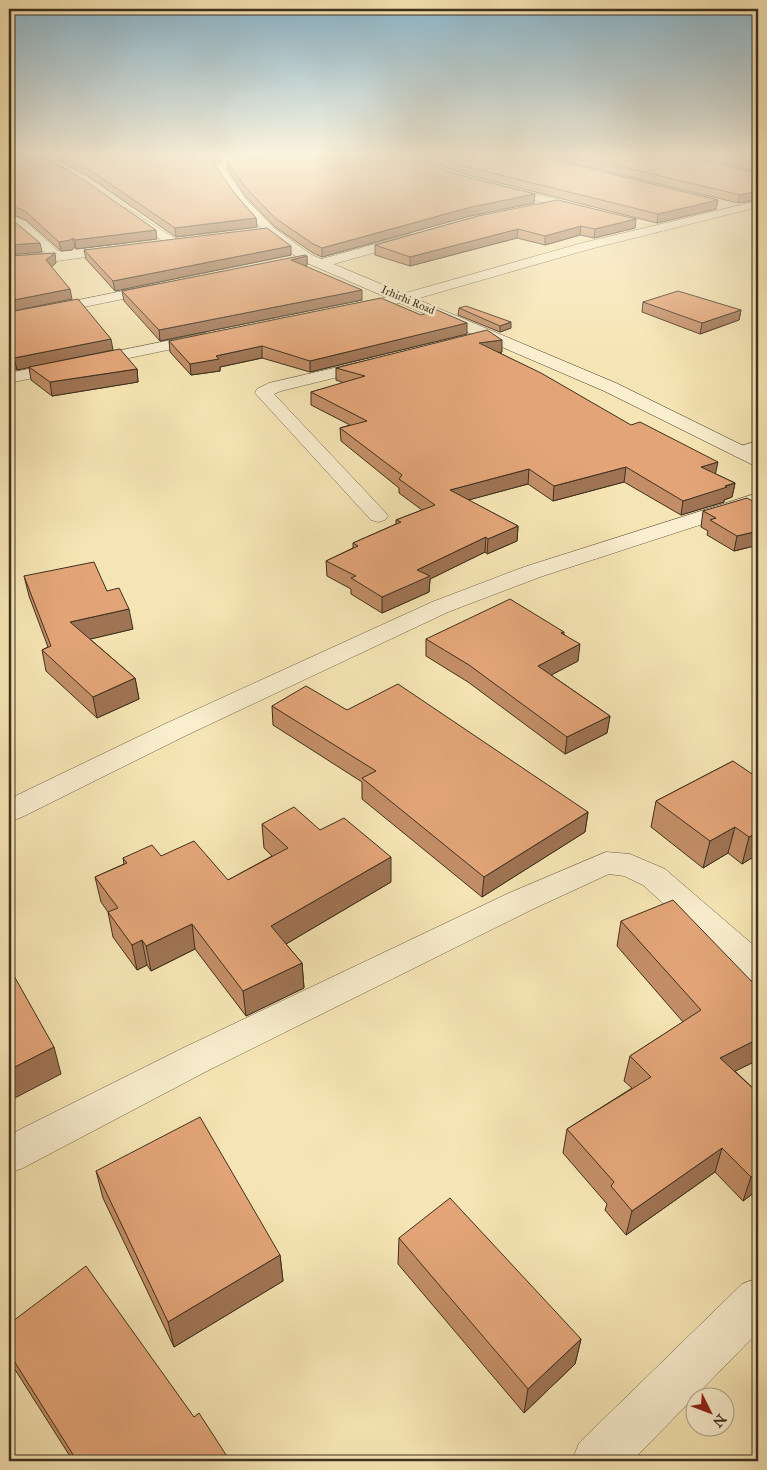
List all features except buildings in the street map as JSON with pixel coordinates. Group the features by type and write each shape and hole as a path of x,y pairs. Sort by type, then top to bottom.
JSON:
{"street":[{"path":"16,222 58,257"},
{"path":"145,222 177,241 156,244"},
{"name":"Irhirhi Road","path":"261,222 270,231 313,261 610,387 750,450 758,460"},
{"path":"630,222 656,229"},
{"path":"336,312 404,298 576,249 685,222"},
{"path":"250,233 270,231"},
{"path":"288,262 313,261 420,236"},
{"path":"9,261 58,257 130,247"},
{"path":"9,318 175,285"},
{"path":"9,378 220,335"},
{"path":"463,342 491,335"},
{"path":"378,516 263,393 275,387 388,360"},
{"path":"9,811 177,729 440,607 532,572 758,499"},
{"path":"9,1155 205,1055 521,901 606,863 630,865 654,877 758,969"},
{"path":"597,1461 758,1300"}]}
